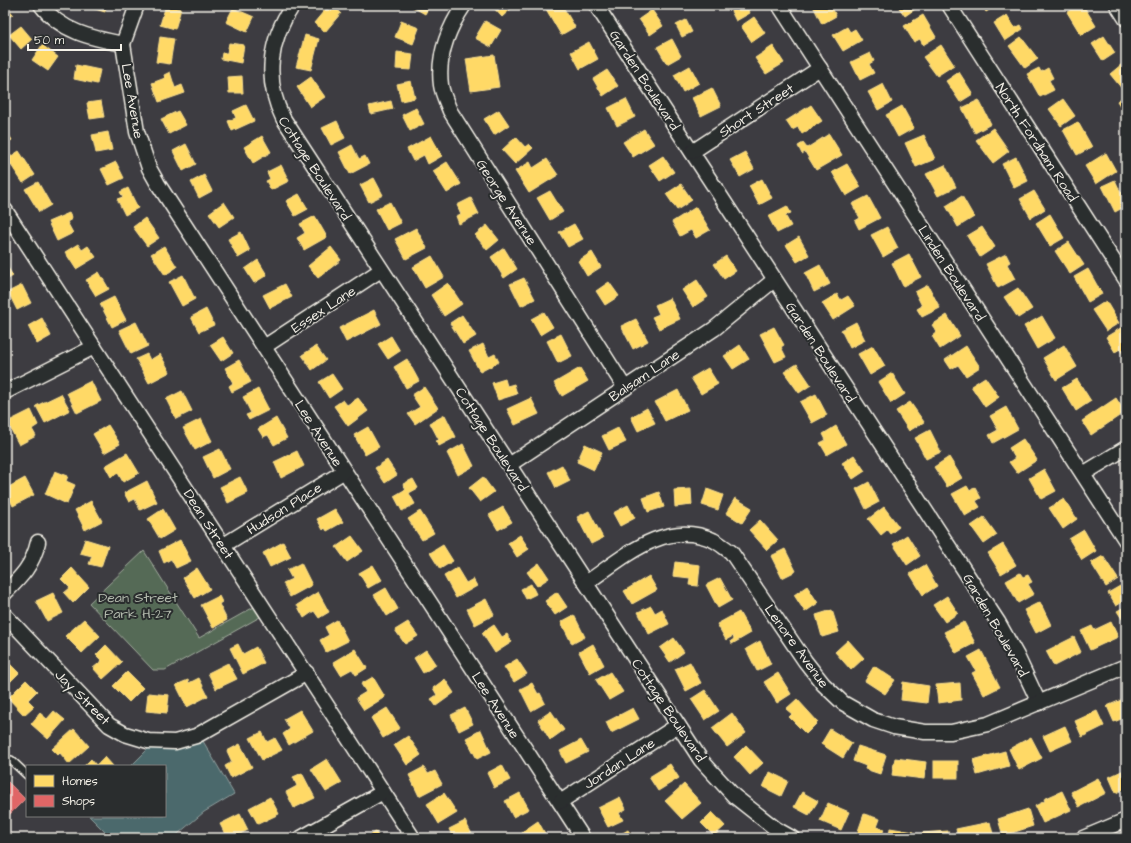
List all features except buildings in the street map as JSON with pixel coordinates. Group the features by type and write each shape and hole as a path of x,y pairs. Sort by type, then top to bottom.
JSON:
{"street":[{"path":"40,5 64,28 89,38 123,44"},
{"name":"Lee Avenue","path":"137,5 123,44 137,132 150,168 184,227 264,347 343,472 583,838"},
{"name":"Cottage Boulevard","path":"293,5 277,34 270,61 272,88 276,104 287,125 701,760 734,796 776,829 792,838"},
{"name":"George Avenue","path":"464,5 448,32 441,62 441,85 450,112 597,341 625,388"},
{"name":"Garden Boulevard","path":"596,5 998,622 1017,656 1039,703"},
{"name":"Linden Boulevard","path":"779,5 1126,541"},
{"name":"North Fordham Road","path":"949,5 1126,280"},
{"path":"1117,5 1126,19"},
{"name":"Short Street","path":"692,152 820,68"},
{"name":"Dean Street","path":"5,210 9,225 94,347 413,838"},
{"name":"Essex Lane","path":"264,347 381,270"},
{"name":"Balsam Lane","path":"509,465 714,328 774,280"},
{"path":"5,392 94,347"},
{"path":"1083,474 1126,448"},
{"name":"Hudson Place","path":"224,545 343,472"},
{"name":"Lenore Avenue","path":"586,583 649,541 668,535 691,534 713,540 731,552 804,661 822,684 843,703 873,720 907,730 951,732 988,724 1126,666"},
{"path":"5,593 27,571 36,551 38,542"},
{"name":"Jay Street","path":"5,615 109,724 125,734 148,741 175,742 196,736 307,673"},
{"name":"Jordan Lane","path":"560,802 678,725"},
{"path":"301,838 383,792"},
{"path":"1083,838 1126,820"}],"lane":[{"path":"5,760 11,760 26,774"}],"green space":[{"name":"Dean Street Park H-27","path":"144,551 199,638 254,607 260,617 165,670 153,670 89,603"}],"water":[{"path":"200,736 234,794 204,812 173,838 111,838 90,817 166,817 166,765 132,765 153,744"}]}
